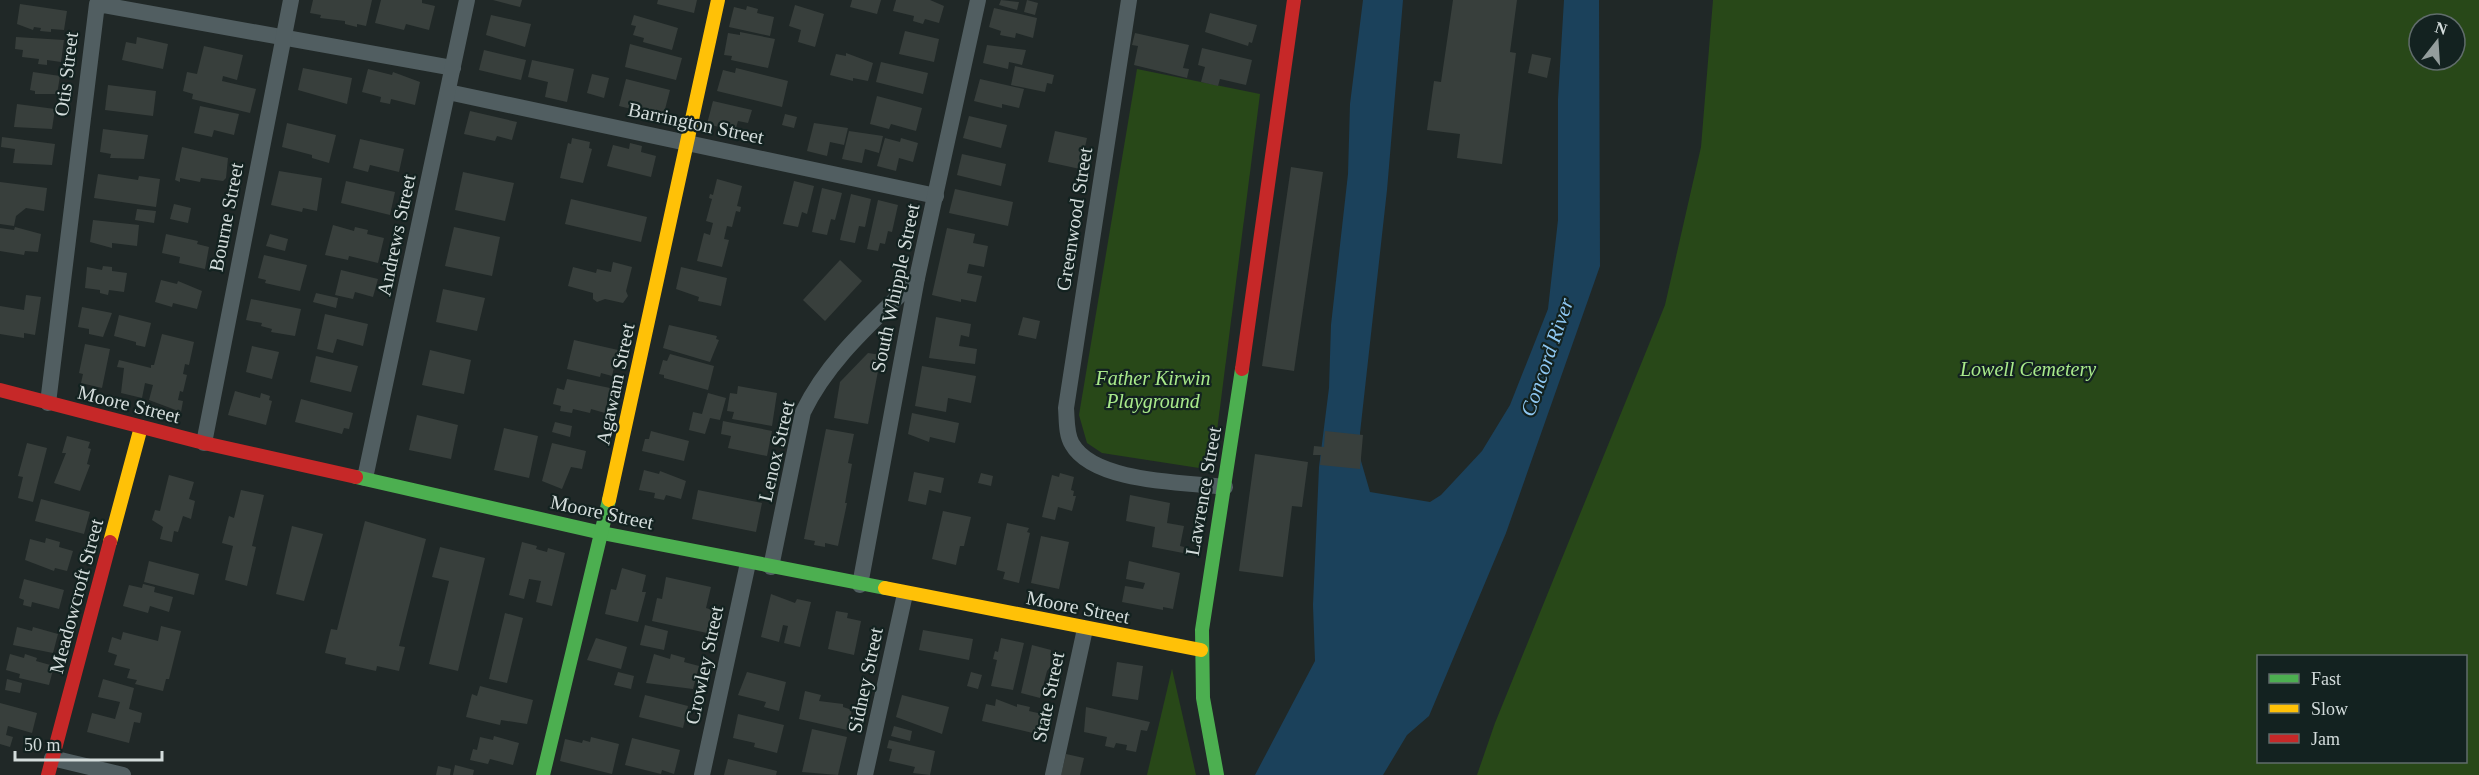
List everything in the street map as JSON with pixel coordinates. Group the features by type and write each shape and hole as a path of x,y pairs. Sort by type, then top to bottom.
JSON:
{"street":[{"name":"Bourne Street","path":"204,443 291,0"},
{"name":"Andrews Street","path":"365,478 467,0"},
{"name":"Agawam Street","path":"543,775 602,533 718,0"},
{"name":"South Whipple Street","path":"860,585 917,278 978,0"},
{"name":"Greenwood Street","path":"1129,0 1066,408 1067,428 1072,444 1083,458 1099,467 1122,474 1225,487"},
{"name":"Lawrence Street","path":"1217,775 1206,723 1201,650 1210,564 1225,487 1294,0"},
{"name":"Otis Street","path":"48,403 97,4 283,35 453,68"},
{"name":"Barrington Street","path":"448,92 936,196"},
{"name":"Lenox Street","path":"771,567 803,412 813,391 844,350 917,278"},
{"name":"Moore Street","path":"0,390 204,443 602,533 1201,650"},
{"name":"Meadowcroft Street","path":"48,775 141,427"},
{"name":"Crowley Street","path":"702,775 748,563"},
{"name":"Sidney Street","path":"865,775 905,594"},
{"name":"State Street","path":"1053,775 1085,628"},
{"path":"52,758 123,775"}],"green space":[{"name":"Lowell Cemetery","path":"1713,0 2479,0 2479,775 1477,775 1495,723 1665,305 1701,147"},
{"name":"Father Kirwin Playground","path":"1137,69 1260,94 1212,470 1102,453 1087,443 1079,415"},
{"path":"1172,669 1196,775 1147,775"}],"water":[{"name":"Concord River","path":"1363,0 1403,0 1387,190 1360,433 1361,461 1370,492 1430,502 1441,495 1482,451 1510,405 1548,309 1558,220 1558,99 1564,0 1599,0 1600,266 1506,533 1429,716 1407,735 1383,775 1255,775 1315,661 1313,605 1319,467 1329,388 1331,325 1348,174 1350,104"}],"building":[{"path":"313,0 372,0 366,26 357,24 357,27 345,24 345,21 320,18 321,15 310,13"},
{"path":"381,0 422,0 422,3 435,6 429,30 406,24 404,30 375,23"},
{"path":"493,0 522,0 520,7"},
{"path":"658,0 697,0 694,13 657,4"},
{"path":"852,0 881,0 877,14 850,7"},
{"path":"896,0 930,0 944,6 939,23 925,19 923,24 913,21 914,16 893,11"},
{"path":"1001,0 1019,2 1017,10 999,5"},
{"path":"1027,0 1038,3 1035,15 1024,12"},
{"path":"1453,0 1517,0 1510,52 1516,53 1502,164 1457,158 1460,134 1427,130 1434,81 1441,82"},
{"path":"20,4 67,11 64,30 40,31 41,28 34,27 33,30 17,24"},
{"path":"795,5 824,14 815,47 798,42 801,30 789,26"},
{"path":"747,6 758,9 757,13 774,17 770,36 729,27 734,7 746,10"},
{"path":"994,8 1037,18 1033,38 1016,33 1015,38 1000,35 1001,31 989,27"},
{"path":"1210,13 1257,25 1252,43 1249,42 1248,46 1205,32"},
{"path":"491,15 531,24 525,47 486,35"},
{"path":"634,15 678,28 672,50 643,42 644,38 633,35 636,26 631,25"},
{"path":"905,31 939,39 934,62 899,54"},
{"path":"740,32 775,39 768,68 731,60 732,56 724,55 728,33 740,35"},
{"path":"1135,33 1189,45 1183,68 1189,69 1187,78 1134,65 1138,46 1132,45"},
{"path":"16,37 64,40 61,62 47,60 47,65 38,64 39,59 22,57 23,50 15,49"},
{"path":"137,37 168,44 163,69 122,60 126,42 136,44"},
{"path":"630,44 682,58 676,80 625,67"},
{"path":"987,45 1026,50 1022,65 1009,62 1008,69 983,63"},
{"path":"204,46 243,55 237,80 223,76 222,81 256,89 250,113 192,99 193,94 183,91 187,72 197,74"},
{"path":"1202,48 1252,60 1246,85 1220,79 1218,86 1201,82 1205,67 1198,65"},
{"path":"484,50 526,60 521,80 479,70"},
{"path":"846,53 873,63 868,81 853,78 853,81 830,75 836,54 846,56"},
{"path":"1532,54 1551,58 1547,78 1528,73"},
{"path":"532,60 574,69 567,102 545,97 548,82 528,77"},
{"path":"881,62 928,73 923,94 876,82"},
{"path":"1015,66 1054,75 1052,84 1047,83 1045,92 1011,85"},
{"path":"303,68 352,78 347,104 298,90"},
{"path":"736,68 788,81 782,107 717,91 723,70 735,73"},
{"path":"368,69 392,75 393,72 420,82 415,105 391,99 390,104 380,102 381,97 362,92"},
{"path":"33,72 60,76 57,94 35,94 35,91 30,90"},
{"path":"592,74 609,78 604,98 587,93"},
{"path":"626,79 670,90 664,113 653,110 652,114 619,106"},
{"path":"980,79 1024,89 1019,108 1002,104 1002,108 974,101"},
{"path":"108,85 156,91 153,116 105,110"},
{"path":"877,96 922,108 916,131 891,124 889,129 870,124"},
{"path":"713,101 752,110 748,123 738,121 735,131 707,124"},
{"path":"17,104 55,109 52,129 14,127"},
{"path":"200,106 239,114 234,135 214,130 212,137 194,133"},
{"path":"470,111 517,122 512,140 497,136 495,141 464,134"},
{"path":"785,114 797,117 794,128 782,125"},
{"path":"969,116 1007,125 1001,148 963,138"},
{"path":"287,123 336,135 329,163 312,158 312,155 282,147"},
{"path":"814,123 848,128 844,145 830,142 827,156 807,151"},
{"path":"103,129 148,135 144,159 110,158 111,154 100,152"},
{"path":"849,131 883,136 879,153 865,149 862,163 842,159"},
{"path":"1055,131 1087,138 1080,169 1048,162"},
{"path":"2,137 55,144 52,165 13,163 15,149 1,147"},
{"path":"572,138 590,142 589,148 592,149 583,183 560,178 568,143 571,144"},
{"path":"885,138 900,142 901,138 918,143 913,162 899,158 896,171 877,166"},
{"path":"360,139 404,149 399,172 370,165 368,172 353,168"},
{"path":"630,143 642,146 641,152 656,156 651,177 607,166 613,145 629,149"},
{"path":"182,147 228,158 226,178 223,181 201,178 200,182 180,178 180,182 175,180"},
{"path":"962,154 1006,164 1001,186 957,175"},
{"path":"1291,167 1323,172 1294,371 1262,366"},
{"path":"279,171 322,178 317,211 303,208 302,212 271,205"},
{"path":"463,172 514,183 505,221 455,210"},
{"path":"98,174 138,180 139,176 160,179 156,207 94,198"},
{"path":"717,179 742,186 737,206 741,207 740,212 736,211 732,227 727,226 724,239 729,240 722,267 697,261 704,233 710,235 713,223 706,221 712,199 709,198 710,194 713,195"},
{"path":"346,181 395,192 390,215 341,203"},
{"path":"794,181 814,186 807,214 802,212 798,227 783,224"},
{"path":"0,182 47,188 44,211 26,208 16,216 14,226 0,224"},
{"path":"822,188 842,193 835,220 831,219 827,235 812,232"},
{"path":"955,189 1013,202 1008,226 949,213"},
{"path":"851,194 871,199 865,227 859,226 855,243 840,240"},
{"path":"571,199 647,217 641,242 565,224"},
{"path":"878,200 898,205 892,232 888,231 885,244 880,243 878,251 867,249"},
{"path":"174,204 191,208 188,223 170,219"},
{"path":"137,209 156,211 154,223 135,220"},
{"path":"93,220 139,225 137,246 112,243 112,248 90,242"},
{"path":"333,225 354,231 355,227 368,230 367,234 384,238 378,263 349,256 348,260 325,255"},
{"path":"15,227 41,234 38,252 25,251 24,255 0,251 0,228 14,230"},
{"path":"454,227 500,237 492,276 445,266"},
{"path":"947,228 975,234 973,243 988,246 984,267 969,264 967,273 982,276 976,302 961,299 961,302 932,295"},
{"path":"166,234 198,241 197,244 209,247 205,269 179,263 180,257 162,253"},
{"path":"270,234 288,239 285,251 266,246"},
{"path":"264,255 307,265 300,291 265,283 266,280 258,278"},
{"path":"840,260 862,281 825,321 803,300"},
{"path":"613,262 632,267 626,291 628,296 623,303 605,299 597,302 593,299 593,293 568,286 573,267 596,273 597,269 611,272"},
{"path":"103,266 112,267 112,271 127,273 124,292 109,290 108,295 100,293 100,290 85,288 87,267 102,270"},
{"path":"681,267 727,278 721,306 698,301 699,297 676,289"},
{"path":"341,270 378,279 373,297 355,292 353,299 335,295"},
{"path":"161,280 177,284 178,281 202,291 197,309 173,303 172,307 155,302"},
{"path":"443,289 485,298 477,331 436,322"},
{"path":"316,293 338,298 336,308 313,302"},
{"path":"26,295 41,297 35,335 24,333 24,338 0,334 0,306 24,310"},
{"path":"251,299 301,309 295,336 271,332 272,329 261,326 262,323 246,320"},
{"path":"82,307 112,313 103,337 89,334 89,329 78,327"},
{"path":"325,314 368,324 363,346 337,339 333,353 317,349"},
{"path":"119,315 151,323 145,347 114,336"},
{"path":"936,317 971,324 969,337 961,335 959,346 977,349 975,364 929,358"},
{"path":"1023,317 1040,321 1036,339 1018,335"},
{"path":"669,325 717,336 716,339 719,340 710,362 663,348"},
{"path":"162,334 194,342 189,365 185,364 183,374 187,375 183,392 180,391 178,400 183,401 181,412 149,400 153,385 145,383 142,398 121,393 124,368 117,367 119,360 151,368 151,365 154,365"},
{"path":"574,340 618,350 612,376 601,373 600,377 567,369"},
{"path":"85,344 110,349 102,388 81,383 83,374 79,373"},
{"path":"252,346 279,352 272,379 246,372"},
{"path":"430,350 471,360 464,394 422,385"},
{"path":"868,353 881,355 868,424 834,418 840,382"},
{"path":"670,354 714,366 708,390 664,378 664,375 659,374 663,360 667,361"},
{"path":"316,356 358,366 351,392 310,382"},
{"path":"922,366 976,376 971,403 948,398 946,412 915,406"},
{"path":"567,379 610,388 605,413 591,409 590,413 573,409 572,413 560,411 561,406 553,404 557,388 564,390"},
{"path":"738,386 777,393 772,426 732,419 734,412 727,411 730,393 737,394"},
{"path":"235,391 260,398 261,393 270,396 269,400 272,401 266,425 228,415"},
{"path":"708,393 726,398 720,420 710,418 705,434 689,430 693,412 702,414"},
{"path":"301,399 353,413 349,429 344,428 342,434 295,422"},
{"path":"912,413 959,423 955,443 930,437 929,442 908,434"},
{"path":"417,415 458,425 451,459 409,450"},
{"path":"723,421 772,431 767,456 728,448 731,436 721,434"},
{"path":"555,422 572,426 570,437 552,432"},
{"path":"504,428 538,436 529,478 494,470"},
{"path":"826,429 854,434 848,463 852,464 845,503 847,503 838,546 825,543 825,547 814,545 815,541 804,539"},
{"path":"651,431 689,441 684,461 642,451 645,439 649,439"},
{"path":"1325,431 1363,435 1360,469 1320,465 1321,455 1313,455 1314,446 1324,447"},
{"path":"67,436 90,442 88,448 91,449 87,464 90,465 80,491 54,483 66,453 62,453"},
{"path":"27,443 47,448 33,502 18,498 23,477 18,476"},
{"path":"552,443 586,451 582,469 571,467 562,489 542,481"},
{"path":"1255,454 1308,462 1302,507 1292,506 1283,577 1239,571"},
{"path":"644,470 659,474 660,471 686,481 681,499 666,495 664,500 654,498 655,493 639,490"},
{"path":"914,472 944,478 941,493 929,490 926,505 908,501"},
{"path":"981,473 993,476 991,486 978,483"},
{"path":"1060,473 1074,477 1071,490 1074,491 1073,496 1076,496 1072,511 1058,507 1055,520 1042,517 1052,475 1059,477"},
{"path":"169,475 194,482 189,499 195,501 191,519 183,516 178,532 174,531 172,542 160,539 163,527 152,520 155,510 160,511"},
{"path":"241,490 264,495 252,546 256,547 247,586 225,580 233,546 222,543 229,516 234,518"},
{"path":"698,490 762,503 756,532 692,519"},
{"path":"1130,495 1170,503 1167,523 1184,526 1180,546 1184,547 1183,553 1152,547 1155,527 1126,521"},
{"path":"41,499 90,512 84,534 35,521"},
{"path":"943,511 971,517 964,546 960,546 956,565 932,559"},
{"path":"365,521 426,539 399,646 405,647 399,671 377,666 376,671 345,664 346,658 325,653 331,629 337,630"},
{"path":"1007,523 1029,528 1027,532 1030,533 1019,583 1003,579 1005,572 997,570"},
{"path":"292,526 323,534 304,601 276,594"},
{"path":"1041,536 1069,542 1059,589 1031,583"},
{"path":"46,538 60,542 59,547 73,551 67,571 55,568 54,571 25,560 30,539 45,543"},
{"path":"522,542 537,546 536,549 547,552 548,548 565,553 552,606 536,602 541,581 529,579 524,599 509,595"},
{"path":"440,547 485,558 458,671 429,664 449,581 432,577"},
{"path":"149,561 199,574 194,595 144,582"},
{"path":"1129,561 1180,573 1173,609 1163,607 1163,610 1122,602 1125,586 1143,589 1145,583 1126,579"},
{"path":"622,568 646,575 642,592 646,592 638,622 605,614 611,589 616,590"},
{"path":"666,577 711,587 706,608 712,610 707,633 652,621 657,598 662,599"},
{"path":"24,579 64,590 59,609 32,602 31,607 23,605 24,600 19,598"},
{"path":"143,584 155,587 154,592 173,597 169,612 150,606 148,613 123,606 129,585 142,588"},
{"path":"771,594 795,603 797,599 811,602 800,647 784,643 788,626 783,625 779,642 761,637"},
{"path":"836,611 848,613 847,618 861,621 854,655 828,649"},
{"path":"505,613 523,618 507,683 489,679"},
{"path":"645,625 668,631 664,650 640,645"},
{"path":"161,626 181,631 169,679 166,679 163,691 135,684 137,680 127,678 130,669 114,665 117,655 108,652 112,637 121,640 123,632 158,641"},
{"path":"17,627 32,631 33,627 58,634 53,653 13,645"},
{"path":"923,630 973,639 969,660 919,650"},
{"path":"596,638 627,647 621,669 587,660"},
{"path":"1001,638 1024,643 1013,690 991,686 997,660 993,659 995,651 998,652"},
{"path":"1032,645 1051,650 1050,667 1040,698 1021,693"},
{"path":"10,654 24,658 25,654 37,658 36,661 54,666 49,685 19,678 20,674 6,670"},
{"path":"654,654 670,659 671,654 685,658 684,662 699,666 693,689 646,683"},
{"path":"1117,662 1143,666 1138,700 1112,696"},
{"path":"618,672 634,676 631,689 614,685"},
{"path":"747,672 786,682 779,711 764,707 766,702 738,695"},
{"path":"971,672 982,675 978,689 967,686"},
{"path":"7,679 22,683 20,693 5,690"},
{"path":"103,679 134,688 129,709 142,713 140,723 134,722 129,743 87,732 92,713 115,719 120,702 98,697"},
{"path":"480,686 533,700 527,724 501,720 500,725 466,717 472,694 477,696"},
{"path":"805,691 821,695 819,701 843,704 843,707 852,710 847,730 799,719"},
{"path":"645,695 688,706 683,728 639,717"},
{"path":"902,695 949,707 942,734 896,717"},
{"path":"996,699 1017,707 1017,704 1030,707 1029,711 1042,714 1037,734 982,721 986,704 995,706"},
{"path":"0,703 37,713 32,733 8,726 6,735 13,737 10,747 0,744"},
{"path":"1086,707 1150,722 1147,731 1141,730 1136,752 1126,750 1127,745 1116,743 1114,748 1105,746 1107,737 1084,732"},
{"path":"738,714 784,725 777,753 754,747 755,743 733,738"},
{"path":"894,726 912,731 910,741 891,736"},
{"path":"812,729 847,737 838,775 802,772"},
{"path":"494,736 519,743 513,765 490,759 488,764 470,760 473,749 477,750 480,737 493,740"},
{"path":"591,737 619,744 612,774 560,761 565,739 582,743 583,740 590,742"},
{"path":"632,738 680,750 674,774 662,770 661,774 625,765"},
{"path":"889,740 935,751 930,775 913,773 915,767 889,761 892,749 887,748"},
{"path":"1066,754 1084,758 1080,775 1061,775"},
{"path":"728,759 777,771 776,775 724,775"},
{"path":"455,765 474,770 473,775 453,775"},
{"path":"438,766 451,769 450,775 436,775"}],"traffic: fast":[{"path":"1217,775 1203,698 1202,630 1242,369"},
{"path":"356,477 602,533 885,588"},
{"path":"543,775 609,500"}],"traffic: slow":[{"path":"609,500 718,0"},
{"path":"110,542 141,427"},
{"path":"885,588 1201,650"}],"traffic: jam":[{"path":"1242,369 1294,0"},
{"path":"0,390 204,443 356,477"},
{"path":"48,775 110,542"}]}
